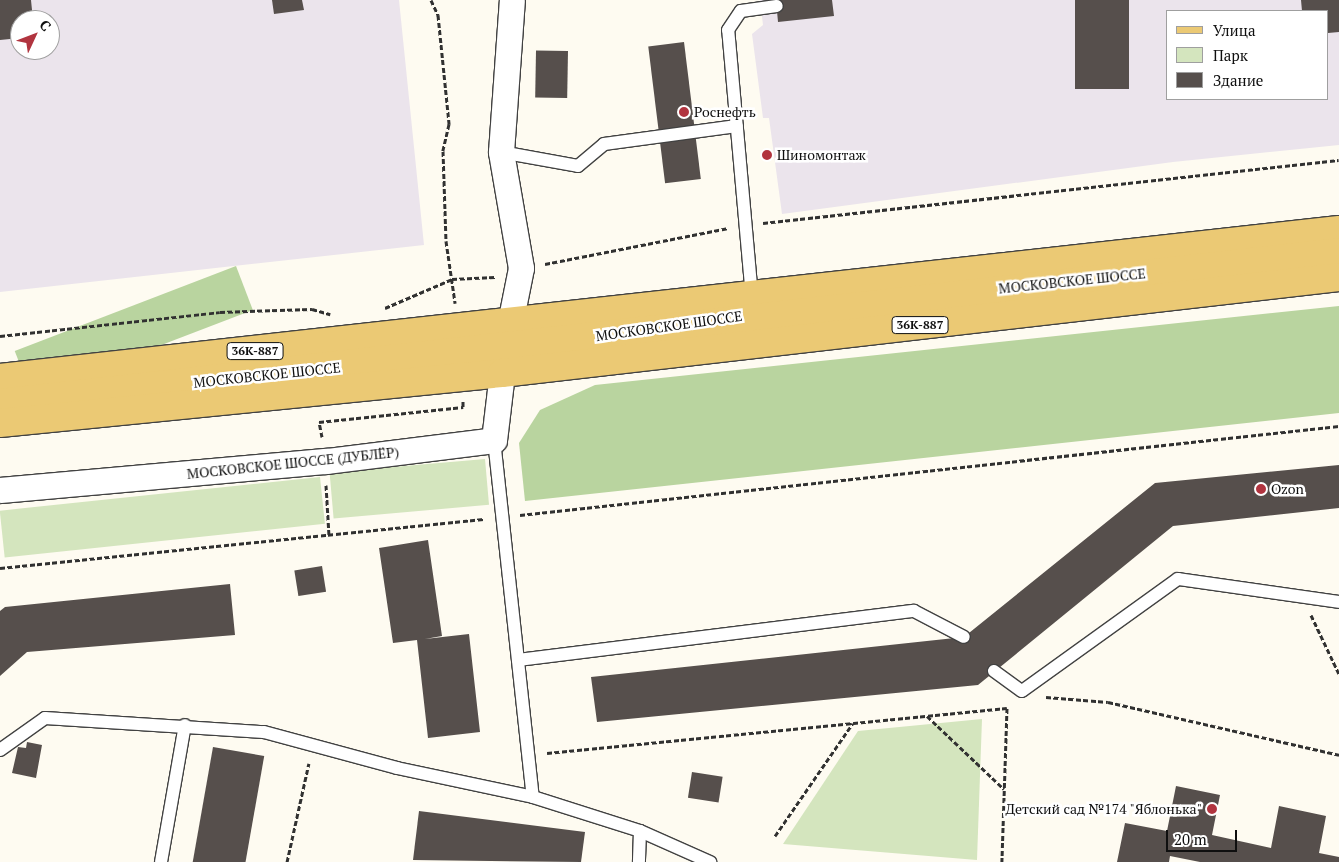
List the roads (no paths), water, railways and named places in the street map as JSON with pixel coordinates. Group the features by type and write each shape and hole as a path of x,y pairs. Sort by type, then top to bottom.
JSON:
{"main road":[{"name":"МОСКОВСКОЕ ШОССЕ","path":"0,423 505,348 752,304 1339,230"},
{"name":"МОСКОВСКОЕ ШОССЕ","path":"752,304 1339,252"},
{"name":"МОСКОВСКОЕ ШОССЕ","path":"0,403 505,348 1339,277"},
{"name":"МОСКОВСКОЕ ШОССЕ","path":"0,378 505,348"}],"street":[{"path":"494,440 505,348 521,268 501,152 512,0"},
{"name":"МОСКОВСКОЕ ШОССЕ (ДУБЛЁР)","path":"0,490 326,461 494,440"}],"lane":[{"path":"752,304 728,30 732,18 740,11 777,6"},
{"path":"501,152 578,166 604,144 737,126"},
{"path":"494,440 504,516 533,796"},
{"path":"994,671 1022,690 1178,579 1339,602"},
{"path":"518,660 914,611 964,638"},
{"path":"0,750 45,718 185,725 264,732 533,796 640,831 710,862"},
{"path":"161,862 185,725"},
{"path":"640,831 640,862"}],"place":[{"name":"Роснефть","path":"684,112"},
{"name":"Шиномонтаж","path":"767,155"},
{"name":"Ozon","path":"1261,489"},
{"name":"Детский сад №174 \"Яблонька\"","path":"1212,809"}]}
